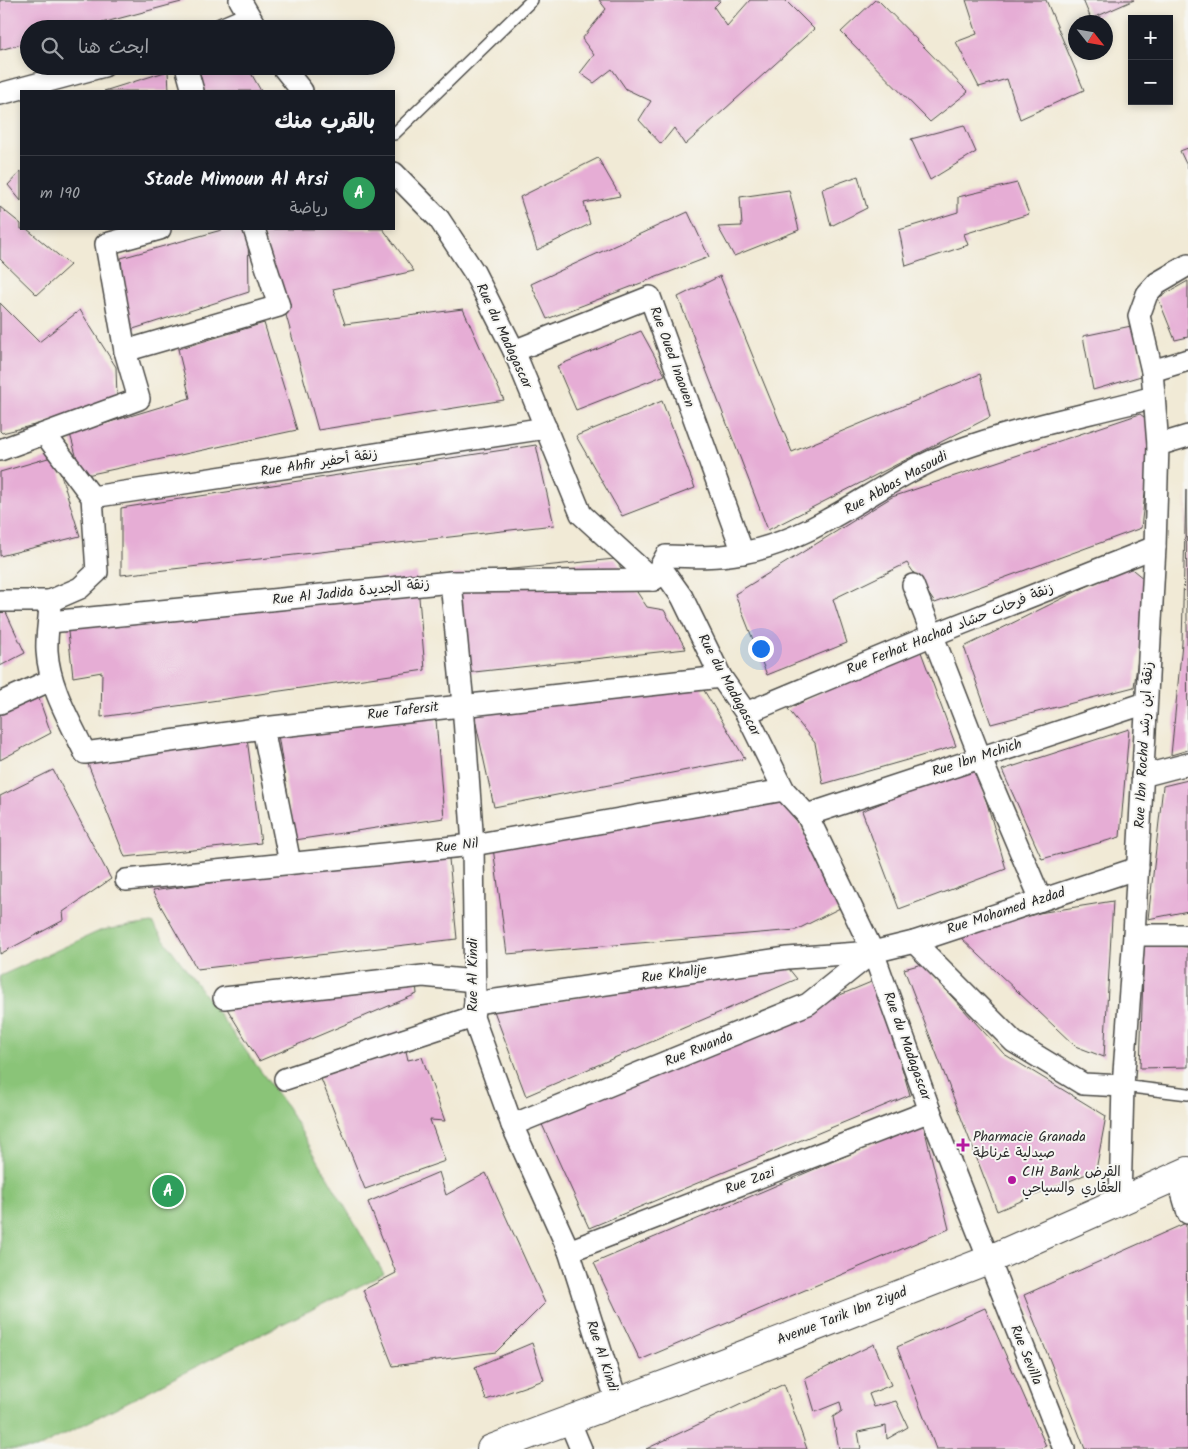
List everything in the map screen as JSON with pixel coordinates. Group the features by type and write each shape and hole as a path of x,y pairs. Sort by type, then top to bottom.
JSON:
{"street":[{"path":"0,94 71,75"},
{"path":"189,75 193,90"},
{"path":"289,75 301,90"},
{"name":"Rue du Madagascar","path":"395,174 439,219 474,272 514,351 581,514 653,580 665,573 682,597 721,677 746,713 784,790 807,815 873,952 930,1111 988,1260"},
{"path":"0,450 140,399 125,351 106,244 156,230"},
{"path":"125,351 279,306 254,230"},
{"name":"Rue Ibn Rochd زنقة ابن رشد","path":"1120,1200 1123,1086 1138,868 1155,547 1158,445 1152,371 1139,316 1147,294 1157,283 1188,265"},
{"name":"Rue Oued Inaouen","path":"514,351 650,298 743,553"},
{"path":"1152,371 1188,360"},
{"name":"Rue Abbas Masoudi","path":"653,580 666,556 707,557 743,553 790,538 832,518 915,470 951,452 991,439 1154,398"},
{"name":"Rue Ahfir زنقة أحفير","path":"92,497 546,428"},
{"path":"0,703 51,680 47,652 50,611 97,572 92,497 45,434"},
{"path":"1158,445 1188,436"},
{"name":"Rue Ferhat Hachad زنقة فرحات حشاد","path":"746,713 933,635 1155,547"},
{"name":"Rue Al Jadida زنقة الجديدة","path":"0,601 50,611 451,582 653,580"},
{"name":"Rue Al Kindi","path":"451,582 463,704 472,844 474,1010 512,1125 569,1251 617,1402"},
{"path":"913,585 980,757 1041,900"},
{"name":"Rue Tafersit","path":"51,680 85,753 263,728 463,704 721,677"},
{"name":"Rue Ibn Mchich","path":"807,815 1146,703"},
{"path":"263,728 290,863"},
{"path":"1142,776 1188,764"},
{"name":"Rue Nil","path":"126,880 472,844 784,790"},
{"name":"Rue Mohamed Azdad","path":"873,952 914,942 1138,868"},
{"path":"1134,934 1188,935"},
{"path":"914,942 1014,1042 1083,1084 1123,1086"},
{"name":"Rue Khalije","path":"285,1079 474,1010 787,958 873,952"},
{"name":"Rue Rwanda","path":"512,1125 808,1004 873,952"},
{"path":"224,998 423,976 475,981"},
{"name":"Rue Zazi","path":"569,1251 930,1111"},
{"path":"1183,1173 1188,1213"},
{"name":"Avenue Tarik Ibn Ziyad","path":"491,1449 988,1260 1183,1173"},
{"name":"Rue Sevilla","path":"988,1260 1064,1449"},
{"path":"569,1420 581,1449"}],"lane":[{"path":"395,133 532,0"},
{"path":"1123,1086 1188,1094"}],"green space":[{"path":"152,923 287,1107 384,1274 205,1362 36,1449 0,1449 0,976 102,930"}],"building":[{"path":"0,0 185,1 113,20 20,20 20,44 0,50"},
{"path":"599,0 721,0 714,7 727,26 750,0 785,0 814,29 685,145 674,128 661,144 639,120 651,101 626,89 612,69 594,83 580,73 594,55 582,39 606,9"},
{"path":"875,0 878,0 968,92 930,122 841,32"},
{"path":"966,0 1046,0 1068,52 1068,60 1071,60 1084,90 1020,119 1007,79 979,87 956,42 977,34"},
{"path":"1083,0 1134,0 1100,15 1089,15"},
{"path":"155,75 168,75 169,90 107,90"},
{"path":"195,75 252,75 260,90 198,90"},
{"path":"964,125 976,152 930,180 911,139"},
{"path":"1188,148 1188,168 1180,151"},
{"path":"598,158 620,196 584,203 590,224 537,250 520,197"},
{"path":"20,172 20,200 8,185"},
{"path":"858,176 867,208 831,226 822,189"},
{"path":"1017,183 1029,214 964,234 968,245 906,266 899,230 958,212 958,197"},
{"path":"789,190 799,230 734,256 718,227 742,226 740,197"},
{"path":"0,207 20,223 20,230 28,230 70,265 37,295 0,259"},
{"path":"688,212 709,257 547,319 531,284"},
{"path":"221,230 248,230 249,292 127,331 121,258"},
{"path":"262,230 384,230 414,271 333,289 345,324 463,309 504,400 318,430"},
{"path":"720,276 792,452 980,374 990,417 768,530 678,297"},
{"path":"1188,281 1188,337 1175,340 1158,298"},
{"path":"0,303 39,342 80,310 116,367 117,398 67,417 2,433 0,431"},
{"path":"264,323 297,430 82,476 70,434 190,398 178,349"},
{"path":"1136,325 1141,376 1093,390 1083,336"},
{"path":"641,331 665,375 576,410 557,366"},
{"path":"662,401 695,488 622,516 576,436"},
{"path":"1140,414 1153,424 1141,528 935,603 907,563 833,599 847,643 767,675 735,594 892,497"},
{"path":"536,445 554,525 121,575 121,508"},
{"path":"55,456 80,536 0,556 0,472"},
{"path":"1186,489 1188,750 1171,755 1182,643"},
{"path":"615,559 647,607 664,610 686,649 465,673 452,575"},
{"path":"1128,566 1149,583 1134,687 991,724 964,647"},
{"path":"417,573 425,670 101,717 102,672 73,677 67,623"},
{"path":"4,608 25,653 0,666 0,609"},
{"path":"918,644 956,746 823,784 815,743 788,709"},
{"path":"699,682 745,759 494,807 470,696"},
{"path":"34,685 51,733 0,760 0,703"},
{"path":"435,707 444,818 295,840 278,735"},
{"path":"1129,729 1120,837 1042,859 1002,770"},
{"path":"246,731 261,843 125,857 88,764"},
{"path":"976,765 1006,869 899,909 862,811"},
{"path":"53,770 111,879 63,912 64,920 0,954 0,796"},
{"path":"1188,780 1188,911 1148,919 1163,786"},
{"path":"785,797 842,907 796,930 507,954 492,840"},
{"path":"448,849 457,939 197,969 152,891"},
{"path":"1113,901 1104,1057 1075,1046 960,937 971,924"},
{"path":"1144,944 1188,947 1188,1067 1140,1068"},
{"path":"785,964 797,979 526,1096 494,1011"},
{"path":"922,964 1004,1054 1106,1116 1096,1170 997,1211 904,969"},
{"path":"415,972 417,994 259,1061 226,1007"},
{"path":"876,980 910,1095 589,1228 540,1120"},
{"path":"401,1029 408,1060 422,1057 445,1121 430,1120 445,1161 365,1189 315,1064"},
{"path":"923,1123 949,1229 640,1360 594,1263"},
{"path":"439,1172 446,1195 486,1173 545,1303 496,1352 393,1366 363,1290 396,1273 368,1202"},
{"path":"1186,1223 1188,1449 1085,1449 1024,1295"},
{"path":"985,1308 1046,1446 1039,1449 936,1449 897,1347"},
{"path":"532,1343 544,1380 486,1400 475,1367"},
{"path":"874,1344 891,1385 869,1394 874,1407 896,1401 908,1427 887,1439 886,1426 858,1432 861,1449 839,1449 833,1417 842,1411 840,1402 815,1412 805,1378"},
{"path":"784,1384 807,1449 646,1449"}],"place":[{"name":"Pharmacie Granada صيدلية غرناطة","path":"963,1145"},
{"name":"CIH Bank القرض العقاري والسياحي","path":"1012,1180"},
{"name":"Stade Mimoun Al Arsi","path":"168,1191"}]}
